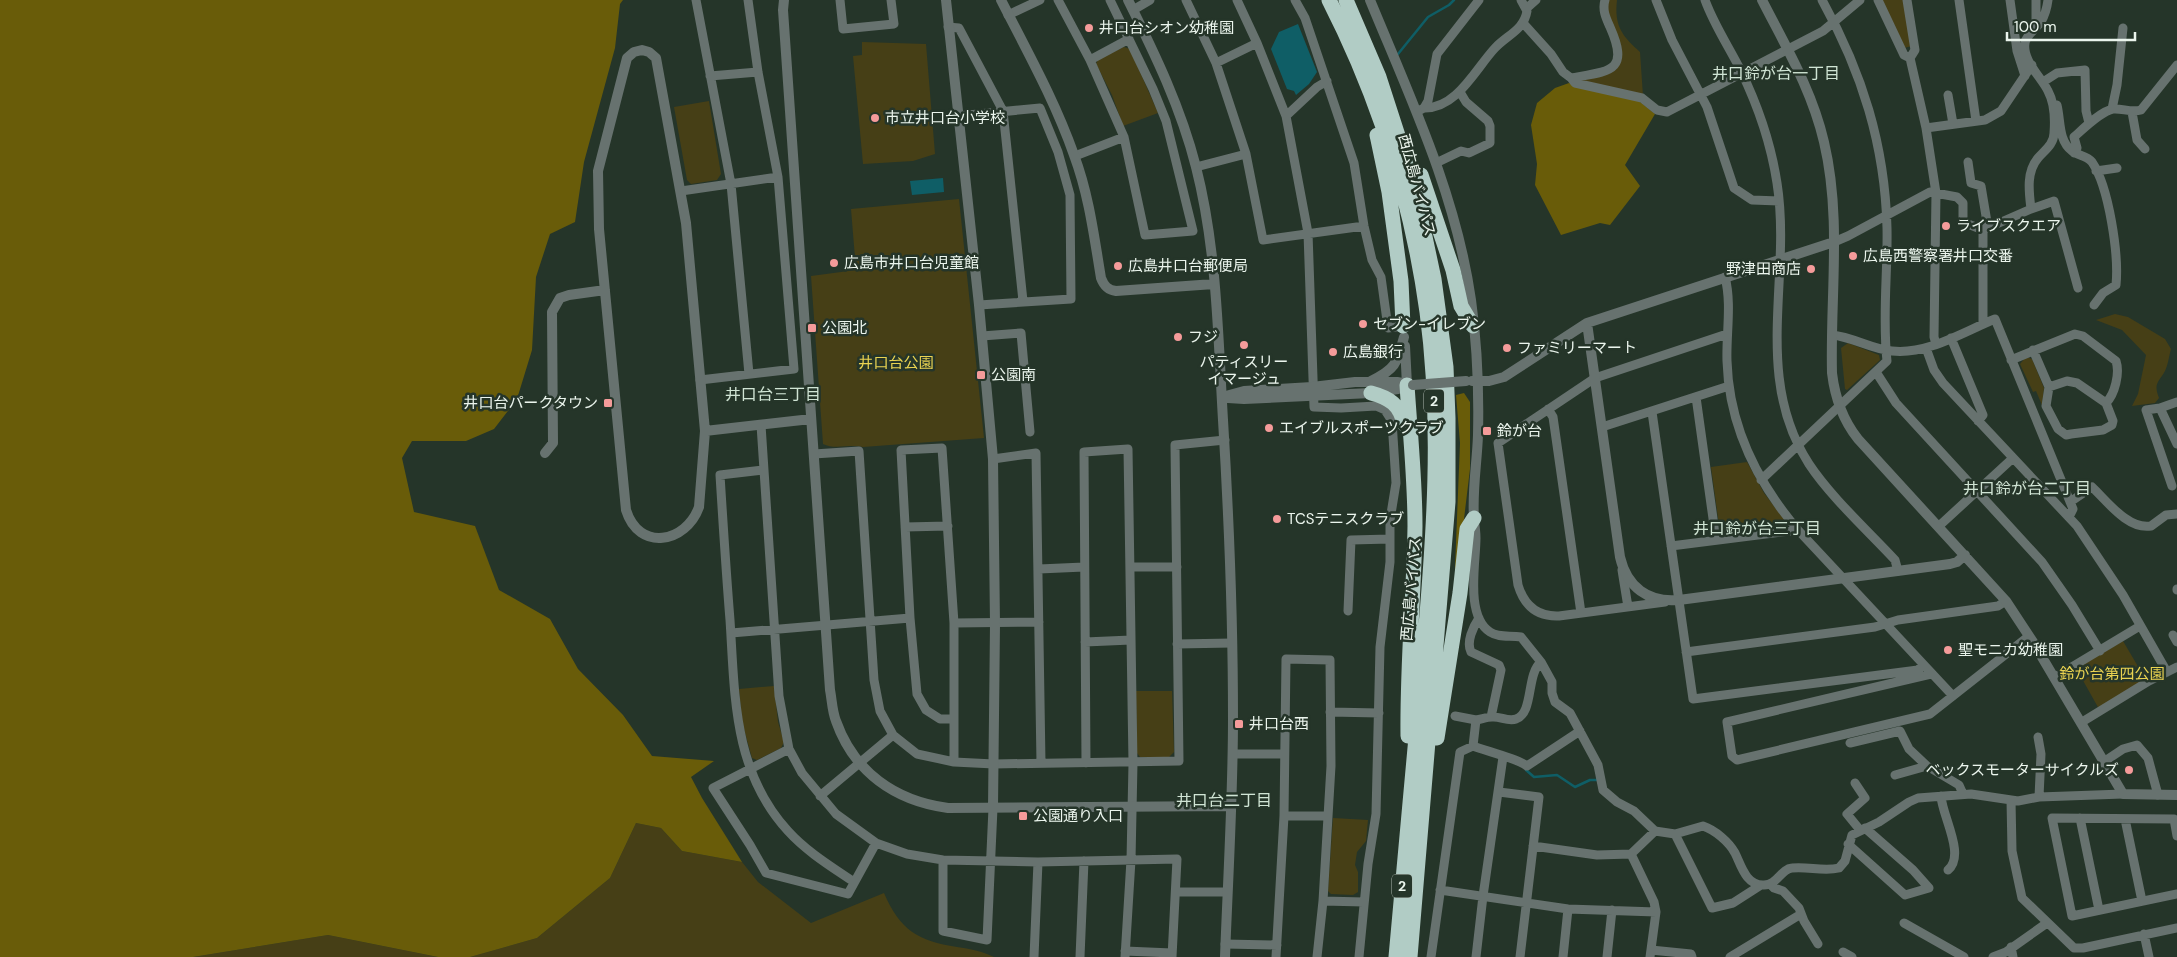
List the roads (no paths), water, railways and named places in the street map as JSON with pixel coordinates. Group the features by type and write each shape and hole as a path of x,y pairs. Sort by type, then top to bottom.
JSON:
{"highway":[{"name":"西広島バイパス","path":"1346,0 1379,77 1414,185 1429,247 1447,384 1448,502 1414,819 1396,957"},
{"name":"西広島バイパス","path":"1330,1 1362,70 1382,123 1401,186 1416,251 1427,312 1432,370 1436,441 1433,541 1414,819 1410,957"},
{"path":"1330,1 1378,138 1389,192 1400,271 1404,332"},
{"path":"1379,77 1408,139 1453,270 1461,306 1473,326"},
{"path":"1410,385 1415,523 1413,591 1408,656 1414,819"},
{"path":"1371,387 1390,399 1399,408 1403,416 1411,452"},
{"path":"1414,819 1446,688 1467,529 1474,518"}],"street":[{"path":"696,0 731,184 748,374"},
{"path":"700,380 794,369 778,177 758,72 748,0"},
{"path":"784,0 783,20 830,690 835,719 846,744 859,764 879,781 901,795 925,805 948,808 1231,806"},
{"path":"840,0 843,29 894,24 891,0"},
{"path":"943,860 943,931 987,940 994,764 993,459 979,305 946,0"},
{"path":"1001,0 1045,86 1075,156 1093,219 1101,278 1107,288 1116,291 1214,284"},
{"path":"1008,15 1040,0"},
{"path":"1058,0 1090,60 1124,137 1145,235 1193,231 1166,122 1130,39 1110,0"},
{"path":"1128,0 1174,96 1196,167 1204,201 1214,284 1225,440 1232,643 1233,754 1225,957"},
{"path":"1133,10 1150,0"},
{"path":"1186,0 1216,63 1246,154 1263,240 1364,226"},
{"path":"1237,0 1258,44 1286,116 1308,233 1314,407 1376,406 1386,410 1392,421 1396,483 1390,520 1390,562 1380,647 1376,814 1368,864 1360,957"},
{"path":"1295,0 1305,18 1354,163 1364,226 1372,260 1380,277 1388,328 1404,332"},
{"path":"1370,0 1420,110 1448,200 1471,301 1473,326 1471,381 1478,421 1474,518 1476,537 1473,580 1479,618 1484,626 1493,634 1520,637 1541,662 1552,685 1555,702 1568,710 1598,765 1603,790 1617,802 1634,812 1654,831 1675,834 1697,826 1707,827 1716,832 1734,852 1739,866 1746,875 1765,885 1783,891 1799,908 1818,944"},
{"path":"1420,110 1428,101 1437,54 1479,0"},
{"path":"1521,0 1527,8"},
{"path":"1420,110 1437,106 1460,92 1494,49 1513,34 1522,23 1527,8 1536,0"},
{"path":"1571,78 1608,70 1619,61 1618,49 1605,14 1605,0"},
{"path":"1656,0 1672,40 1702,94 1716,130 1734,188 1752,200 1779,201"},
{"path":"1705,0 1722,38 1742,74 1767,141 1779,201 1781,242 1777,374 1786,418 1810,466 1895,560 1898,571"},
{"path":"1762,0 1789,49 1808,92 1824,142 1832,192 1834,242 1832,373 1839,406 1858,439 2006,601 2082,722 2123,794"},
{"path":"1761,480 1887,361 1886,216 1882,163 1870,109 1851,57 1822,0"},
{"path":"1522,23 1551,54 1563,72 1575,83 1642,98 1663,112 1671,111 1824,31 1860,0"},
{"path":"1878,0 1904,55 1910,58"},
{"path":"1908,0 1915,50 1910,58 1926,128 1936,193 1934,337 1936,344"},
{"path":"1959,0 1976,121"},
{"path":"2010,0 2017,51 2025,76"},
{"path":"2036,0 2036,19 2039,24"},
{"path":"2031,209 2029,194 2030,173 2037,158 2047,150 2054,138 2051,100 2026,52 2025,42 2043,17 2048,0"},
{"path":"948,27 958,28 1003,111 1023,301"},
{"path":"2112,109 2117,85 2123,28"},
{"path":"1090,60 1130,39"},
{"path":"1216,63 1258,44"},
{"path":"642,50 649,52 656,58 681,191 686,223 705,431 699,507 695,518 681,532 667,537 655,538 643,534 629,520 626,510 604,290 599,229 598,171 627,58 634,52 642,50"},
{"path":"1926,128 1989,119 1998,114 2032,65"},
{"path":"2074,153 2077,148 2074,137 2089,123 2112,109 2132,112 2144,108 2158,87 2177,65"},
{"path":"2043,82 2057,73 2085,70 2086,111 2089,123"},
{"path":"710,76 758,72"},
{"path":"1286,116 1317,87 1327,81"},
{"path":"1436,163 1461,151 1469,153 1490,143 1490,126 1488,121 1466,102 1460,92"},
{"path":"1948,95 1953,124"},
{"path":"2051,100 2055,100 2057,103 2063,140 2074,153 2087,158 2096,171 2114,234 2116,285 2103,293 2094,305"},
{"path":"958,116 1040,108 1058,152 1070,195 1071,299 979,305"},
{"path":"2132,112 2137,140 2145,149"},
{"path":"1075,156 1124,137"},
{"path":"1196,167 1246,154"},
{"path":"1968,162 1971,183 1981,186 1985,229 1983,324"},
{"path":"2096,171 2117,168"},
{"path":"681,191 778,177"},
{"path":"1222,397 1244,391 1312,391 1371,387 1378,390 1398,389 1410,385 1494,380 1504,377 1587,323 1834,242 1930,192 1960,199 1963,206 1963,222 1985,229 2054,201 2078,288"},
{"path":"1725,277 1728,291 1729,386 1740,432 1761,480 1798,530 1953,696"},
{"path":"545,453 553,443 552,312 560,298 604,290"},
{"path":"1832,335 1886,350 1903,351 1926,348 1995,319 2073,509 2068,517"},
{"path":"1587,323 1628,607"},
{"path":"982,336 1022,332 1030,432"},
{"path":"1404,332 1410,385"},
{"path":"1371,387 1395,365 1404,332"},
{"path":"1727,334 1595,378 1498,443 1518,585 1526,603 1538,612 1552,616 1581,613 1950,564 1957,562 1965,555"},
{"path":"2011,360 2075,334 2083,336 2112,356 2116,361 2118,371 2112,397 2106,404"},
{"path":"1951,338 1983,415 1978,421"},
{"path":"1926,348 1939,378 2068,517 2107,570 2167,672"},
{"path":"2033,350 2049,387 2046,406 2058,429 2066,435 2108,428 2113,421 2106,404 2073,381 2062,382 2049,387"},
{"path":"1876,372 1896,403 2042,562 2072,605 2100,651"},
{"path":"1602,427 1729,386"},
{"path":"1696,397 1716,540"},
{"path":"2172,486 2146,410 2160,408 2177,402"},
{"path":"2160,408 2177,444"},
{"path":"1548,409 1554,418 1581,613"},
{"path":"1652,412 1671,546 1674,600 1686,652 1692,699 1918,670 1924,665"},
{"path":"705,431 811,419"},
{"path":"761,425 779,696 789,748 802,773 836,814 876,843 907,854 943,860 1038,862 1084,861 1131,860 1177,859 1172,955 1125,954 1131,860 1133,807 1128,449 1084,452 1086,763"},
{"path":"814,454 859,452 874,680 880,711 892,735 918,754 954,762 994,764 1133,763 1179,761 1175,445 1225,440"},
{"path":"953,719 940,719 926,710 917,694 910,618 901,450 942,448 954,623 954,762"},
{"path":"993,459 1036,452 1041,763"},
{"path":"1939,526 2013,458"},
{"path":"763,470 720,475 738,727 750,770 766,799 788,831 820,859 854,882"},
{"path":"2070,502 2092,487 2122,516 2138,526 2151,526 2166,515 2177,514"},
{"path":"906,527 948,526"},
{"path":"1671,546 1798,530"},
{"path":"1348,611 1351,540 1390,539"},
{"path":"1620,557 1628,577 1638,590 1656,599 1674,600"},
{"path":"1039,569 1084,567"},
{"path":"1130,567 1177,567"},
{"path":"1686,652 1875,627 1898,620 1998,606 2006,601"},
{"path":"731,633 910,618"},
{"path":"1479,618 1474,626 1469,648 1471,652 1496,663 1501,670 1491,717"},
{"path":"954,623 1039,622"},
{"path":"2055,678 2140,626"},
{"path":"1931,674 1727,722 1732,756 1737,760 1930,714 2029,636"},
{"path":"1085,642 1131,640"},
{"path":"1178,644 1232,643"},
{"path":"1276,957 1284,816 1286,660 1330,660 1331,766 1323,901 1317,957"},
{"path":"1455,716 1476,720 1491,717 1515,720 1522,716 1526,708 1537,665 1541,662"},
{"path":"2082,722 2177,667"},
{"path":"1330,712 1379,713"},
{"path":"1473,746 1476,720"},
{"path":"1850,743 1900,731 1909,749 1937,774 1959,785 1963,794"},
{"path":"1431,957 1460,752 1473,746 1503,757 1516,759 1527,766 1580,732"},
{"path":"820,796 892,735"},
{"path":"2038,737 2041,754 2039,797"},
{"path":"2105,761 2123,749 2137,745 2148,758 2158,795"},
{"path":"789,748 713,788 750,844 766,873 848,894 876,843"},
{"path":"1233,754 1284,754"},
{"path":"1476,957 1503,757"},
{"path":"1895,775 1927,766"},
{"path":"1848,844 1905,895 1929,888 1913,870 1847,814 1865,798 1855,783"},
{"path":"1499,792 1538,798 1520,957"},
{"path":"1675,834 1712,908 1733,903 1790,868 1812,870 1838,868 1844,861 1852,835 1879,822 1918,798 1963,794 2011,800 2123,794 2177,795"},
{"path":"1941,796 1951,830 1954,853 1954,865 1951,869"},
{"path":"2011,800 2012,851 2022,898 2074,948 2079,949 2177,928"},
{"path":"1284,816 1328,816"},
{"path":"2177,836 2174,819 2052,818 2072,916 2177,894"},
{"path":"2080,818 2098,910"},
{"path":"2125,819 2142,901"},
{"path":"1533,846 1604,856 1631,854 1654,831"},
{"path":"1631,854 1654,902 1656,912 1651,953 1691,954 1692,957"},
{"path":"1080,957 1084,861"},
{"path":"1034,957 1038,862"},
{"path":"1440,890 1568,909 1656,912"},
{"path":"1176,892 1227,892"},
{"path":"1323,901 1364,902"},
{"path":"1563,957 1568,909"},
{"path":"1607,957 1612,910"},
{"path":"1735,956 1801,914"},
{"path":"1904,923 1964,957"},
{"path":"1993,957 2048,923"},
{"path":"2144,934 2148,957"},
{"path":"1225,944 1277,945"},
{"path":"2011,947 2012,957"},
{"path":"1843,952 1852,957"}],"water":[{"path":"1298,24 1317,72 1309,84 1296,95 1294,91 1287,89 1271,49 1279,32"},
{"path":"943,178 944,192 912,195 910,181"}],"waterway":[{"path":"1398,54 1428,17 1454,0"},
{"path":"1526,770 1534,777 1557,775 1575,787 1590,780 1597,780"}],"place":[{"name":"井口台シオン幼稚園","path":"1089,28"},
{"name":"市立井口台小学校","path":"875,118"},
{"name":"ライブスクエア","path":"1946,226"},
{"name":"広島西警察署井口交番","path":"1853,256"},
{"name":"広島市井口台児童館","path":"834,263"},
{"name":"広島井口台郵便局","path":"1118,266"},
{"name":"野津田商店","path":"1811,269"},
{"name":"セブン-イレブン","path":"1363,324"},
{"name":"公園北","path":"812,328"},
{"name":"フジ","path":"1178,337"},
{"name":"パティスリー イマージュ","path":"1244,345"},
{"name":"ファミリーマート","path":"1507,348"},
{"name":"広島銀行","path":"1333,352"},
{"name":"公園南","path":"981,375"},
{"name":"井口台パークタウン","path":"608,403"},
{"name":"エイブルスポーツクラブ","path":"1269,428"},
{"name":"鈴が台","path":"1487,431"},
{"name":"TCSテニスクラブ","path":"1277,519"},
{"name":"聖モニカ幼稚園","path":"1948,650"},
{"name":"井口台西","path":"1239,724"},
{"name":"ベックスモーターサイクルズ","path":"2129,770"},
{"name":"公園通り入口","path":"1023,816"}],"district":[{"name":"井口鈴が台一丁目","path":"1776,73"},
{"name":"井口台三丁目","path":"773,394"},
{"name":"井口鈴が台二丁目","path":"2027,488"},
{"name":"井口鈴が台三丁目","path":"1757,528"},
{"name":"井口台二丁目","path":"1224,800"}],"park label":[{"name":"井口台公園","path":"896,363"},
{"name":"鈴が台第四公園","path":"2112,674"}]}
